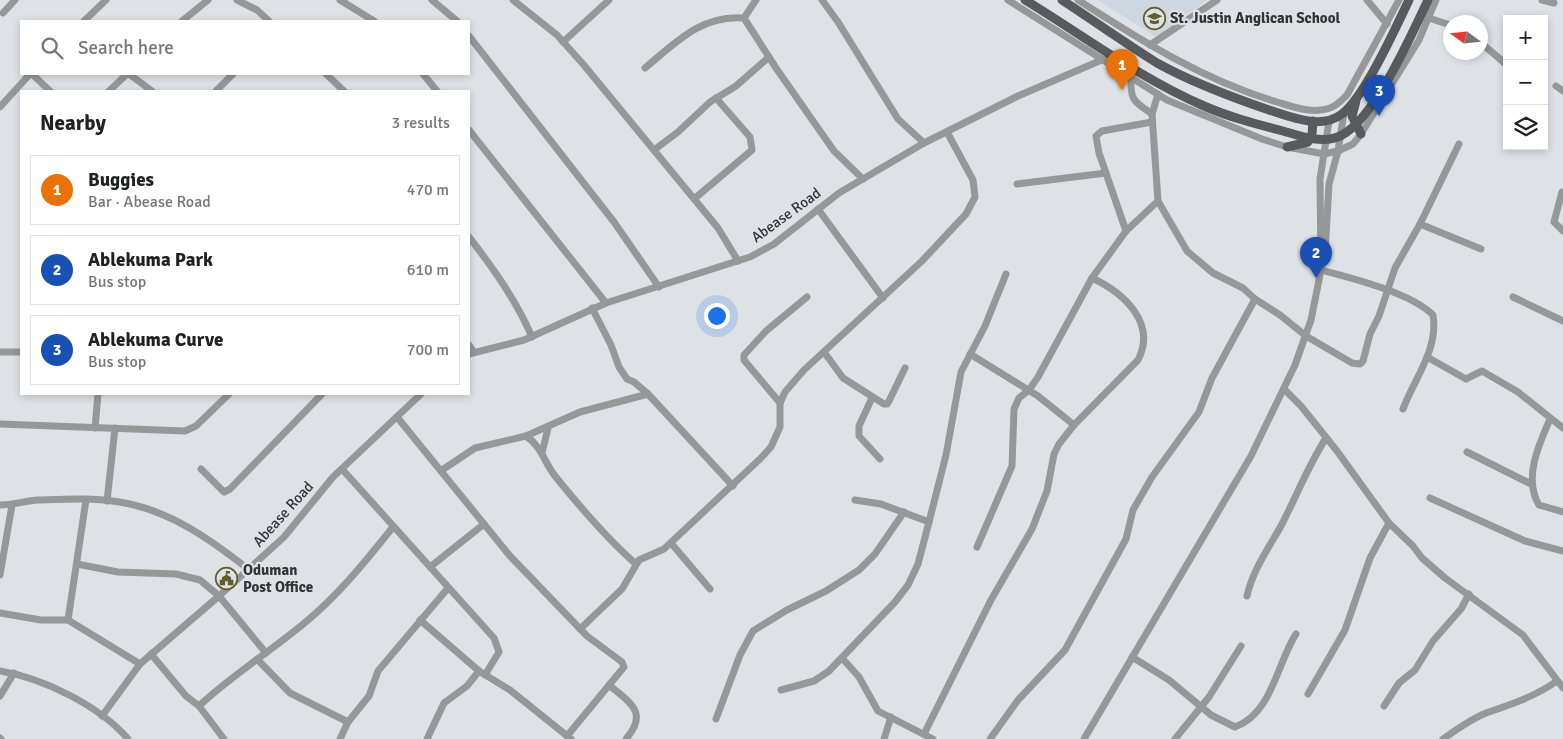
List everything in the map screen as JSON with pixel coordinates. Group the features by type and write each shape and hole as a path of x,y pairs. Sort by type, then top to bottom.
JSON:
{"main road":[{"path":"1025,0 1151,79 1205,107 1256,124 1311,138 1326,139 1340,136 1356,126 1394,66 1428,0"},
{"path":"1062,0 1159,63 1218,92 1285,115 1313,122 1330,121 1344,113 1360,91"},
{"path":"1361,134 1356,126 1352,111 1360,91 1410,0"},
{"path":"1218,92 1222,83"},
{"path":"1178,105 1182,96"},
{"path":"1287,147 1304,144 1311,138 1313,122"}],"street":[{"path":"3,13 15,0"},
{"path":"85,20 106,0"},
{"path":"183,20 208,0"},
{"path":"237,0 256,10 268,20"},
{"path":"340,0 372,20"},
{"path":"432,0 456,20"},
{"path":"513,0 563,42 718,228 738,261"},
{"path":"563,42 609,0"},
{"path":"744,18 756,0"},
{"path":"822,0 838,22 898,119 924,143"},
{"path":"1008,0 1178,105 1287,147 1324,154 1338,151 1353,144 1361,134 1419,40 1436,0"},
{"path":"1078,0 1150,45 1222,83 1294,106 1319,111 1333,108 1346,95 1399,0"},
{"path":"1150,45 1217,0"},
{"path":"1367,0 1387,24"},
{"path":"1542,0 1554,3"},
{"path":"645,68 696,27 722,18 744,18"},
{"path":"744,18 834,151 863,179"},
{"path":"1429,18 1443,23"},
{"path":"470,37 614,222 659,287"},
{"path":"1488,49 1503,62"},
{"path":"654,150 716,98 743,80 769,57"},
{"name":"Abease Road","path":"470,350 532,337 592,308 738,261 774,244 818,209 863,179 924,143 1018,96 1104,59"},
{"path":"0,107 30,75"},
{"path":"32,75 49,90"},
{"path":"110,90 127,75"},
{"path":"129,75 151,90"},
{"path":"217,90 232,75"},
{"path":"327,75 343,90"},
{"path":"424,75 436,90"},
{"path":"1131,76 1131,96 1134,101 1152,114"},
{"path":"1556,86 1563,91"},
{"path":"1158,94 1152,114 1158,201 1188,251 1213,272 1243,288 1255,300 1280,315 1306,336 1340,358 1360,364 1363,361 1370,334 1388,292 1395,268 1420,224 1459,144"},
{"path":"694,199 752,150 750,137 716,98"},
{"path":"1084,739 1251,456 1285,390 1306,336 1325,254 1329,184 1338,151 1344,113"},
{"path":"1321,266 1320,179 1330,121"},
{"path":"1126,231 1096,142 1098,132 1152,122"},
{"path":"470,131 606,303"},
{"path":"580,629 622,589 636,564 671,542 733,486 772,444 780,427 780,403 785,392 795,380 922,261 972,205 976,188 947,132"},
{"path":"1017,184 1106,173"},
{"path":"1562,192 1554,222 1563,231"},
{"path":"977,547 1012,466 1014,409 1019,398 1029,390 1092,278 1126,231 1158,201"},
{"path":"818,209 883,298"},
{"path":"1420,224 1481,249"},
{"path":"470,238 496,271 523,315 532,337"},
{"path":"1321,266 1417,304 1433,316 1435,325 1427,358 1403,409"},
{"path":"781,690 819,678 842,658 895,602 908,585 918,564 946,455 961,372 992,312 1006,274"},
{"path":"924,734 991,600 1032,529 1046,491 1054,454 1064,436 1138,360 1144,343 1141,319 1131,306 1105,284 1092,278"},
{"path":"780,403 744,360 744,355 766,331 807,296"},
{"path":"1513,297 1563,321"},
{"path":"990,739 1018,700 1065,650 1126,539 1133,510 1152,477 1199,412 1212,378 1255,300"},
{"path":"592,308 611,346 619,368 627,379 634,382 648,394 733,486"},
{"path":"0,352 20,352"},
{"path":"824,352 840,375 872,398 887,404 905,368"},
{"path":"970,354 1029,390 1074,425"},
{"path":"1427,358 1466,378 1482,371 1488,373 1518,392 1563,428"},
{"path":"1285,390 1301,406 1389,523 1440,574 1523,635 1563,688"},
{"path":"442,470 474,448 526,436 548,428 580,412 648,394"},
{"path":"95,428 98,395"},
{"path":"0,424 185,431 196,426 228,395"},
{"path":"201,468 224,492 230,489 321,395"},
{"name":"Abease Road","path":"102,716 140,664 219,596 295,525 342,469 420,395"},
{"path":"872,398 859,426 859,436 880,459"},
{"path":"397,417 510,556 580,629 607,653 622,662 624,668 569,737 510,690 482,673 420,620"},
{"path":"1550,418 1543,436 1532,484 1539,505 1563,512"},
{"path":"107,501 115,428"},
{"path":"542,453 548,428"},
{"path":"526,436 539,446 554,475 608,538 636,564"},
{"path":"1247,596 1257,567 1282,525 1308,467 1326,438"},
{"path":"1467,452 1532,484"},
{"path":"342,469 448,588 473,612 498,645 499,652 482,673 444,703 428,739"},
{"path":"1430,498 1525,541 1563,551"},
{"path":"0,504 12,505 35,500 86,500 133,505 190,528 248,569"},
{"path":"68,620 86,500"},
{"path":"855,500 881,504 929,522"},
{"path":"0,575 12,505"},
{"path":"716,719 745,643 753,631 787,610 826,591 859,570 875,554 904,512"},
{"path":"1308,694 1345,630 1370,558 1389,523"},
{"path":"430,567 484,524"},
{"path":"199,706 257,658 302,626 339,591 393,527"},
{"path":"671,542 710,589"},
{"path":"77,564 118,572 158,572 187,576 206,584 219,596 266,653"},
{"path":"340,739 348,722 369,696 378,671 448,588"},
{"path":"1384,706 1398,683 1415,670 1433,641 1450,624 1469,594"},
{"path":"0,613 41,620 68,620 140,664"},
{"path":"1132,657 1201,705 1211,715 1235,727 1252,719 1271,688 1287,648 1296,634"},
{"path":"1175,739 1217,685 1241,646"},
{"path":"151,654 186,696 199,706 224,739"},
{"path":"257,658 290,693 348,722"},
{"path":"842,658 859,677 878,711 933,739"},
{"path":"0,671 14,673 61,691 102,716 128,739"},
{"path":"0,696 14,673"},
{"path":"1443,739 1464,724 1486,713 1530,698 1557,682"},
{"path":"609,685 635,709 638,715 638,722 626,739"},
{"path":"884,739 891,717"}],"shaded area":[{"name":"St. Justin Anglican School","path":"1098,0 1207,0 1156,37"}],"place":[{"name":"St. Justin Anglican School","path":"1154,18"},
{"name":"Buggies","path":"1122,90"},
{"name":"Ablekuma Curve","path":"1379,116"},
{"name":"Ablekuma Park","path":"1316,278"},
{"name":"Oduman Post Office","path":"227,579"}]}
